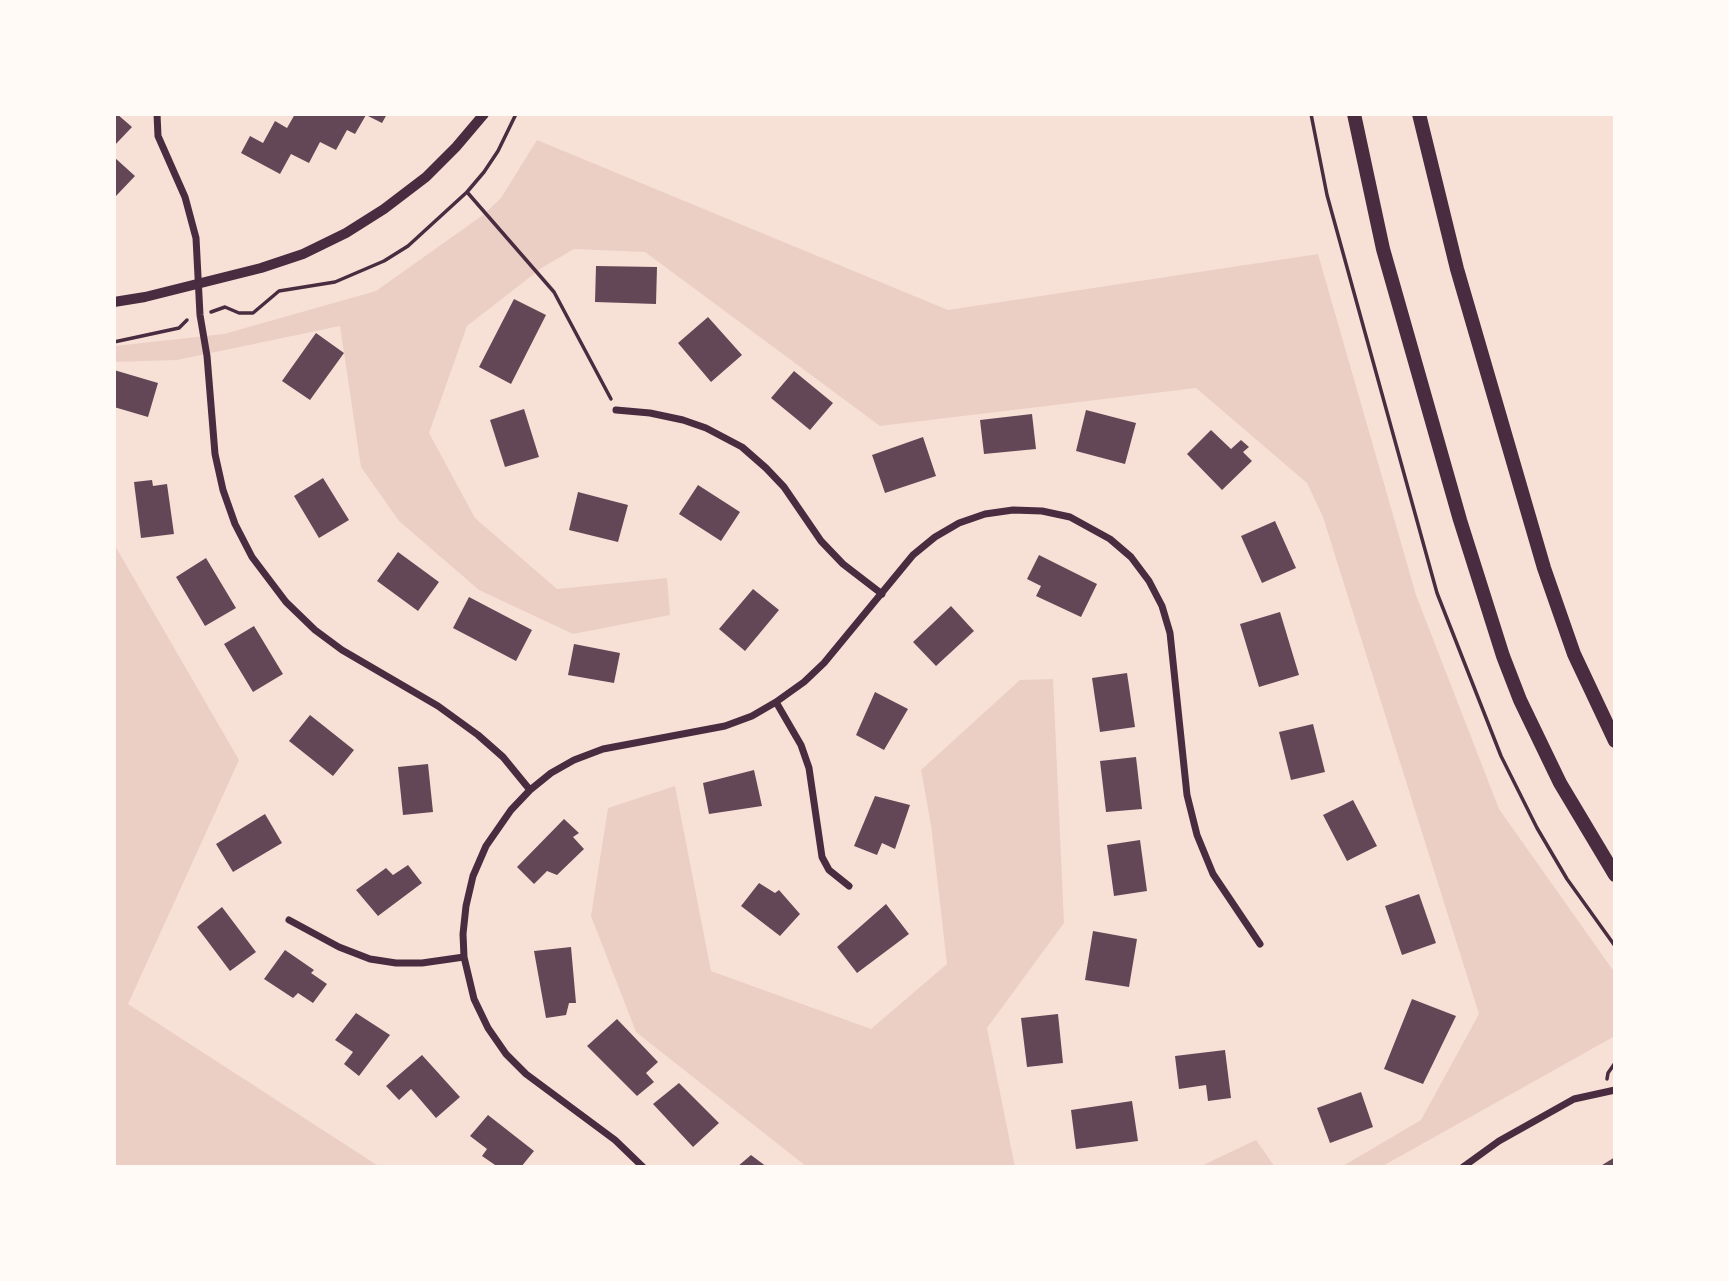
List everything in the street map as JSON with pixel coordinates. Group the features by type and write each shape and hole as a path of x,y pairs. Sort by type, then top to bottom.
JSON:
{"highway":[{"path":"1354,114 1383,249 1460,520 1499,643 1520,700 1543,748 1588,832 1615,875"},
{"path":"1419,114 1457,269 1544,568 1574,654 1615,741"}],"street":[{"path":"157,114 159,136 185,197 195,238 200,315 207,356 215,454 223,490 235,524 261,570 286,603 314,630 342,650 438,706 478,735 503,757 530,790"},
{"path":"114,302 145,297 261,268 303,254 346,233 384,209 426,177 484,114"},
{"path":"616,410 650,412 683,420 706,428 742,447 766,467 783,487 821,541 843,564 882,594"},
{"path":"643,1167 615,1140 526,1074 506,1054 488,1028 474,999 464,957 463,934 473,876 486,846 511,810 530,790 551,773 574,760 603,749 725,726 752,716 776,702 804,682 824,663 914,555 935,537 959,523 995,512 1013,510 1042,511 1070,517 1110,538 1131,557 1149,581 1162,606 1170,633 1185,785 1197,835 1213,874 1260,944"},
{"path":"776,702 801,745 809,768 821,857 829,870 849,886"},
{"path":"289,919 339,947 370,959 422,963 464,957"},
{"path":"1463,1167 1499,1141 1574,1099 1615,1090"}],"path":[{"path":"114,342 179,328 184,321 225,307 239,313 253,313 279,291 335,282 384,261 408,246 467,192 498,151 516,114"},
{"path":"1311,114 1327,195 1437,593 1501,756 1537,828 1567,879 1615,946"},
{"path":"467,192 554,292 616,410"}],"shaded area":[{"path":"537,140 948,310 1318,254 1416,595 1499,809 1615,973 1615,1036 1381,1167 1341,1167 1421,1120 1479,1014 1323,517 1307,483 1196,388 880,426 645,252 574,249 543,267 467,326 429,433 475,518 557,589 667,578 670,615 573,634 479,590 399,521 361,467 340,326 177,360 114,362 114,346 224,334 376,291 483,215 501,198"},
{"path":"114,544 239,760 128,1004 380,1167 114,1167"},
{"path":"1053,679 1064,923 987,1028 1015,1167 807,1167 636,1032 591,916 608,808 675,786 711,971 871,1029 947,964 931,825 921,770 1020,680"},
{"path":"1256,1140 1275,1167 1199,1167"}],"building":[{"path":"114,114 132,127 114,146"},
{"path":"295,114 387,114 382,123 366,115 355,134 347,130 336,150 320,142 309,163 291,154 280,174 241,153 250,136 263,143 275,121 287,128"},
{"path":"114,157 135,176 116,196 114,194"},
{"path":"596,266 657,267 656,304 595,302"},
{"path":"514,299 546,315 511,384 479,367"},
{"path":"708,317 742,355 711,382 678,343"},
{"path":"316,333 344,353 310,400 282,381"},
{"path":"114,370 158,383 148,417 114,407"},
{"path":"794,371 833,403 810,430 771,398"},
{"path":"524,409 539,457 505,467 490,420"},
{"path":"1086,410 1136,423 1125,464 1076,451"},
{"path":"1032,414 1036,449 984,454 980,420"},
{"path":"1211,430 1231,449 1241,440 1249,447 1243,452 1252,461 1222,490 1187,454"},
{"path":"923,437 936,476 885,493 872,455"},
{"path":"323,478 349,520 319,538 294,496"},
{"path":"152,480 153,486 167,484 174,534 141,538 134,482"},
{"path":"698,485 740,512 721,541 679,514"},
{"path":"578,492 628,505 618,542 569,530"},
{"path":"1275,521 1296,568 1262,583 1241,536"},
{"path":"398,552 439,582 418,611 377,581"},
{"path":"1039,555 1097,584 1081,617 1036,596 1041,586 1027,579"},
{"path":"206,558 236,608 205,626 176,577"},
{"path":"753,589 779,610 745,651 719,629"},
{"path":"469,597 532,630 516,661 453,628"},
{"path":"951,606 974,631 936,666 913,642"},
{"path":"1280,612 1299,675 1259,687 1240,624"},
{"path":"254,626 283,674 253,692 224,644"},
{"path":"574,644 620,653 614,683 568,675"},
{"path":"1127,673 1135,727 1100,732 1092,678"},
{"path":"875,692 908,709 884,750 856,735"},
{"path":"310,715 354,750 333,776 289,741"},
{"path":"1313,724 1325,772 1291,780 1279,732"},
{"path":"1136,757 1142,809 1106,812 1100,761"},
{"path":"428,764 433,812 403,815 398,767"},
{"path":"754,770 762,806 709,814 703,783"},
{"path":"875,796 910,805 895,849 882,843 877,855 854,846"},
{"path":"1353,800 1377,846 1347,861 1323,815"},
{"path":"265,814 282,843 233,872 216,844"},
{"path":"564,819 579,833 573,837 584,849 557,875 547,871 534,884 517,867"},
{"path":"1140,840 1147,891 1114,896 1107,845"},
{"path":"408,865 422,883 378,916 356,890 386,868 393,875"},
{"path":"759,883 775,893 779,890 800,914 780,936 741,906"},
{"path":"1419,894 1436,943 1402,955 1385,906"},
{"path":"886,904 909,934 857,973 837,947"},
{"path":"222,907 256,952 230,971 197,927"},
{"path":"1093,931 1137,939 1129,987 1085,980"},
{"path":"571,947 576,1003 569,1003 566,1015 546,1018 534,951"},
{"path":"285,950 314,970 311,973 327,984 313,1003 298,993 293,998 264,979"},
{"path":"1412,999 1456,1016 1423,1084 1384,1069"},
{"path":"356,1013 390,1035 359,1076 344,1064 353,1052 335,1040"},
{"path":"1058,1014 1063,1063 1027,1067 1021,1018"},
{"path":"617,1019 658,1062 646,1073 654,1082 637,1096 587,1046"},
{"path":"1225,1050 1231,1098 1208,1101 1206,1085 1179,1089 1175,1056"},
{"path":"422,1055 460,1097 436,1118 411,1089 399,1100 386,1086"},
{"path":"679,1083 719,1123 693,1147 653,1104"},
{"path":"1361,1092 1373,1127 1330,1143 1317,1108"},
{"path":"1132,1101 1138,1141 1076,1149 1071,1110"},
{"path":"488,1115 534,1151 521,1167 498,1167 482,1156 487,1149 470,1136"},
{"path":"751,1155 767,1167 737,1167"},
{"path":"1615,1157 1615,1167 1599,1167"}]}
